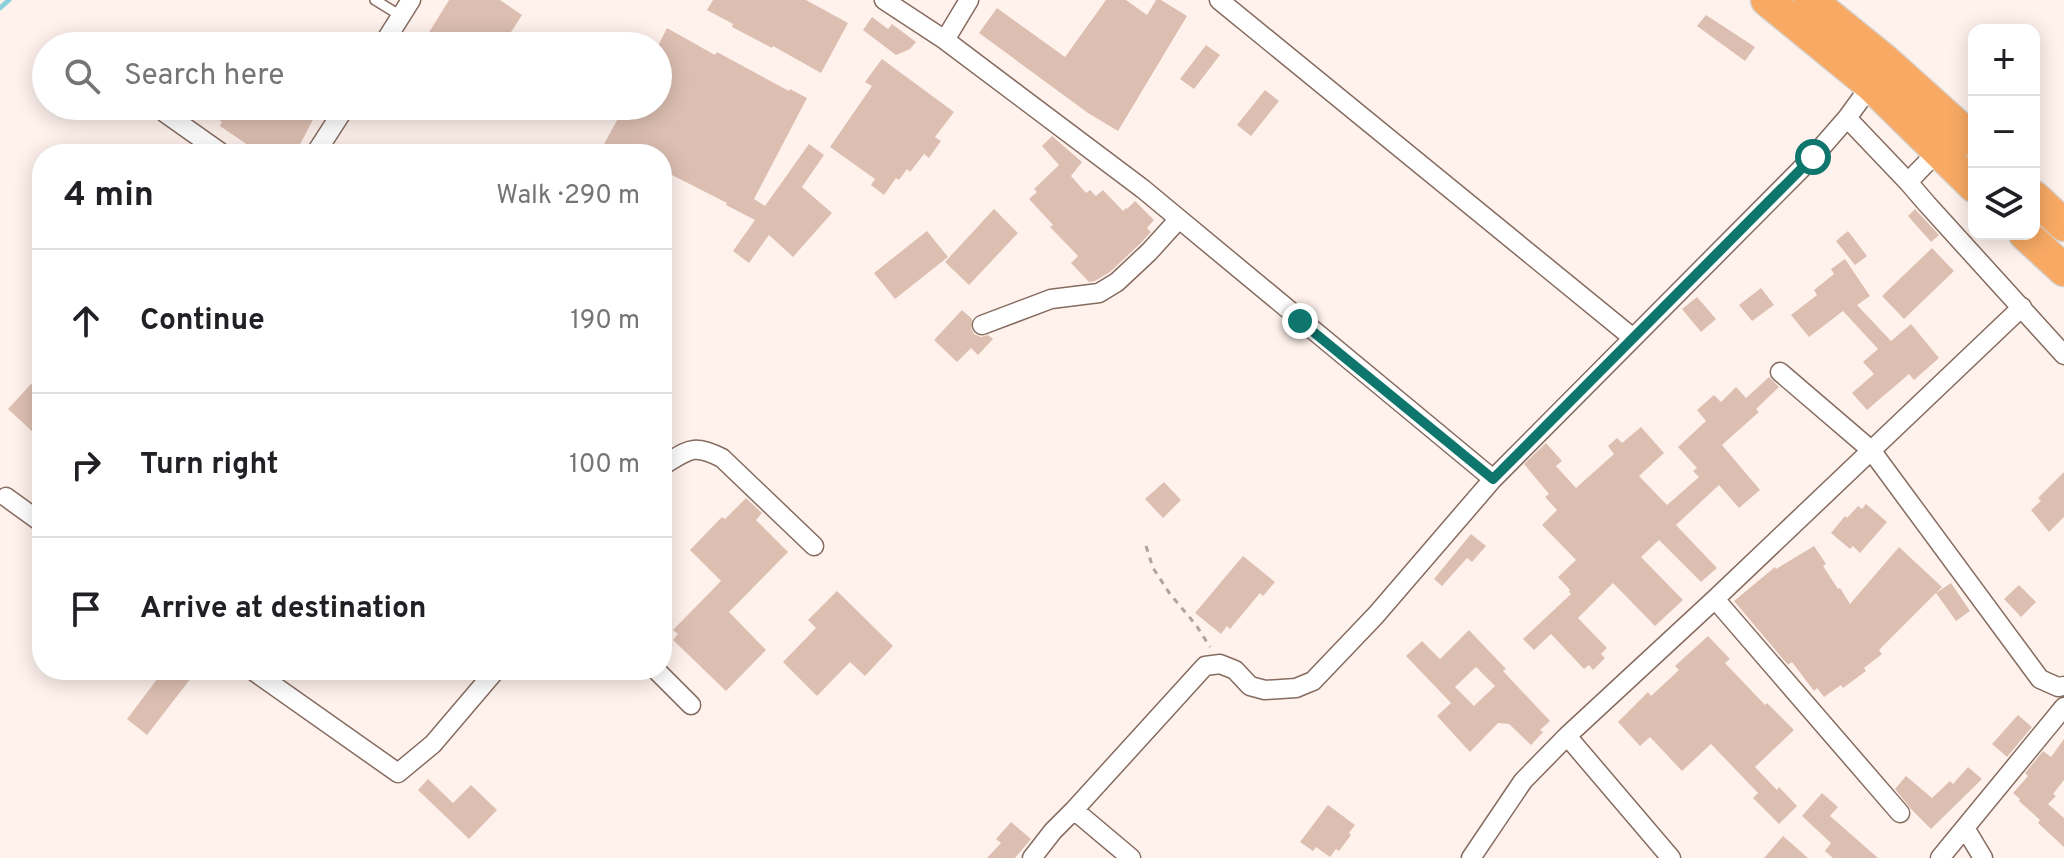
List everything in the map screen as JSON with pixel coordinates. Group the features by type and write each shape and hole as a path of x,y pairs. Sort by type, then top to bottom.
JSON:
{"highway":[{"path":"1767,0 1871,85 1968,180"},
{"path":"1810,0 1884,60 1968,136"},
{"path":"2040,203 2064,225"},
{"path":"2032,240 2064,270"}],"street":[{"path":"884,0 945,40 1143,189 1493,479"},
{"path":"945,40 969,0"},
{"path":"1219,0 1633,338"},
{"path":"391,32 406,8"},
{"path":"1032,858 1053,831 1205,666 1220,664 1235,670 1250,686 1265,690 1296,688 1313,681 1376,615 1493,479 1813,157 1871,85"},
{"path":"1847,118 2064,355"},
{"path":"175,120 209,144"},
{"path":"321,144 337,120"},
{"path":"1908,182 1938,151"},
{"path":"982,325 1051,299 1099,293 1117,282 1178,220"},
{"path":"1471,858 1523,781 1567,736 2022,307"},
{"path":"1780,372 1871,450 2040,679 2058,687 2064,686"},
{"path":"672,460 693,448 722,458 814,546"},
{"path":"6,497 32,516"},
{"path":"1715,599 1900,813"},
{"path":"266,680 398,773 433,744 487,680"},
{"path":"666,680 691,705"},
{"path":"1940,858 2064,707"},
{"path":"1567,736 1671,858"},
{"path":"1074,810 1131,858"},
{"path":"1965,828 1983,858"}],"lane":[{"path":"375,0 406,8"}],"path":[{"path":"1146,546 1153,568 1196,625 1220,664"}],"building":[{"path":"449,0 500,0 522,15 511,32 429,32"},
{"path":"713,0 806,0 848,23 821,73 732,27 733,24 707,10"},
{"path":"1106,0 1126,0 1147,15 1156,0 1161,0 1187,16 1118,131 1088,113 979,33 997,8 1065,57"},
{"path":"1706,15 1755,47 1745,61 1697,26"},
{"path":"872,17 888,29 892,24 916,42 910,49 896,55 863,30"},
{"path":"667,28 715,55 717,52 807,98 754,199 765,206 809,144 824,155 802,187 832,213 793,257 769,235 749,263 733,251 755,220 672,175 672,144 604,144 617,120 672,120 672,32 665,32"},
{"path":"1206,45 1220,55 1194,89 1180,79"},
{"path":"882,59 954,112 935,137 941,141 929,158 924,154 910,172 907,169 899,180 896,178 884,195 871,185 875,179 830,147 872,86 865,82"},
{"path":"1265,90 1279,101 1251,136 1237,125"},
{"path":"219,120 313,120 300,144 246,144 220,126 222,122"},
{"path":"1052,136 1082,162 1071,176 1086,193 1090,190 1096,196 1103,190 1123,211 1135,201 1154,220 1147,228 1151,232 1140,244 1110,272 1095,281 1089,282 1071,263 1078,256 1029,199 1037,192 1034,189 1059,165 1042,146"},
{"path":"994,209 1018,233 969,285 945,262"},
{"path":"1915,209 1939,235 1931,242 1908,216"},
{"path":"927,231 948,257 895,299 874,273"},
{"path":"1848,231 1867,256 1855,265 1836,241"},
{"path":"1932,248 1954,271 1904,319 1882,296"},
{"path":"1845,259 1870,296 1857,305 1891,341 1911,324 1939,358 1914,380 1909,374 1867,410 1852,393 1874,374 1863,362 1878,349 1843,311 1809,337 1791,315 1817,295 1814,290 1834,274 1831,269"},
{"path":"1761,288 1774,305 1752,321 1739,305"},
{"path":"1697,297 1716,319 1701,332 1682,309"},
{"path":"962,310 972,319 974,334 981,337 988,335 993,339 978,355 971,348 957,362 934,340"},
{"path":"1769,377 1779,387 1756,409 1759,412 1722,445 1760,490 1739,508 1719,485 1676,525 1717,568 1701,582 1659,540 1641,557 1683,600 1655,626 1613,583 1578,618 1607,648 1601,654 1605,658 1593,670 1589,665 1584,669 1551,634 1534,650 1523,639 1571,594 1558,577 1576,560 1542,525 1557,510 1545,497 1549,494 1524,464 1546,443 1562,461 1556,466 1576,488 1614,454 1608,446 1617,438 1622,443 1641,427 1664,453 1639,476 1667,505 1699,477 1693,471 1697,468 1678,447 1706,421 1697,410 1714,395 1721,402 1736,387 1746,398"},
{"path":"31,384 32,385 32,431 8,409"},
{"path":"2064,472 2064,517 2049,532 2031,510 2041,501 2038,498"},
{"path":"1164,482 1181,500 1163,518 1145,499"},
{"path":"746,498 762,513 756,520 788,552 729,612 766,650 726,691 673,640 678,634 673,630 721,581 690,550 722,517 725,519"},
{"path":"1866,504 1887,522 1860,553 1831,533 1845,516 1847,518 1858,506 1862,509"},
{"path":"1471,534 1486,546 1472,562 1467,558 1442,586 1434,579"},
{"path":"1814,546 1826,564 1823,566 1850,604 1899,547 1942,587 1879,650 1882,654 1864,668 1866,671 1824,697 1817,688 1814,691 1792,662 1788,665 1734,601 1775,567"},
{"path":"1243,556 1275,582 1263,596 1260,593 1230,629 1227,626 1221,634 1195,613"},
{"path":"1951,583 1970,611 1956,621 1936,593"},
{"path":"2019,585 2036,602 2021,617 2004,599"},
{"path":"837,591 893,646 865,676 850,662 817,696 783,662 816,628 808,620"},
{"path":"1469,630 1550,721 1531,745 1509,724 1498,723 1470,752 1437,716 1451,703 1406,656 1422,641 1440,659","holes":["1476,667 1495,686 1474,706 1455,687"]},
{"path":"1708,636 1730,659 1725,663 1794,730 1755,767 1797,806 1779,824 1753,798 1758,793 1711,744 1682,771 1650,737 1640,746 1618,722 1648,692 1651,696 1679,670 1675,666"},
{"path":"156,680 189,680 147,735 127,719"},
{"path":"2018,715 2032,727 2007,757 1992,744"},
{"path":"2064,739 2064,780 2048,804 2064,818 2064,847 2038,823 2040,820 2013,793 2043,751 2051,757"},
{"path":"1968,767 1982,779 1931,829 1895,789 1906,776 1932,798 1950,781 1953,784"},
{"path":"428,779 453,803 471,785 497,810 469,839 418,790"},
{"path":"1822,793 1838,807 1830,816 1878,858 1833,858 1825,851 1831,843 1802,816"},
{"path":"1328,805 1355,825 1339,851 1336,849 1330,857 1316,847 1313,851 1300,842"},
{"path":"1011,822 1031,839 1015,858 987,858 1001,843 996,839"},
{"path":"1783,836 1808,858 1764,858"}],"waterway":[{"path":"0,8 9,0"}],"route":[{"path":"1300,321 1493,479 1813,157"}]}
